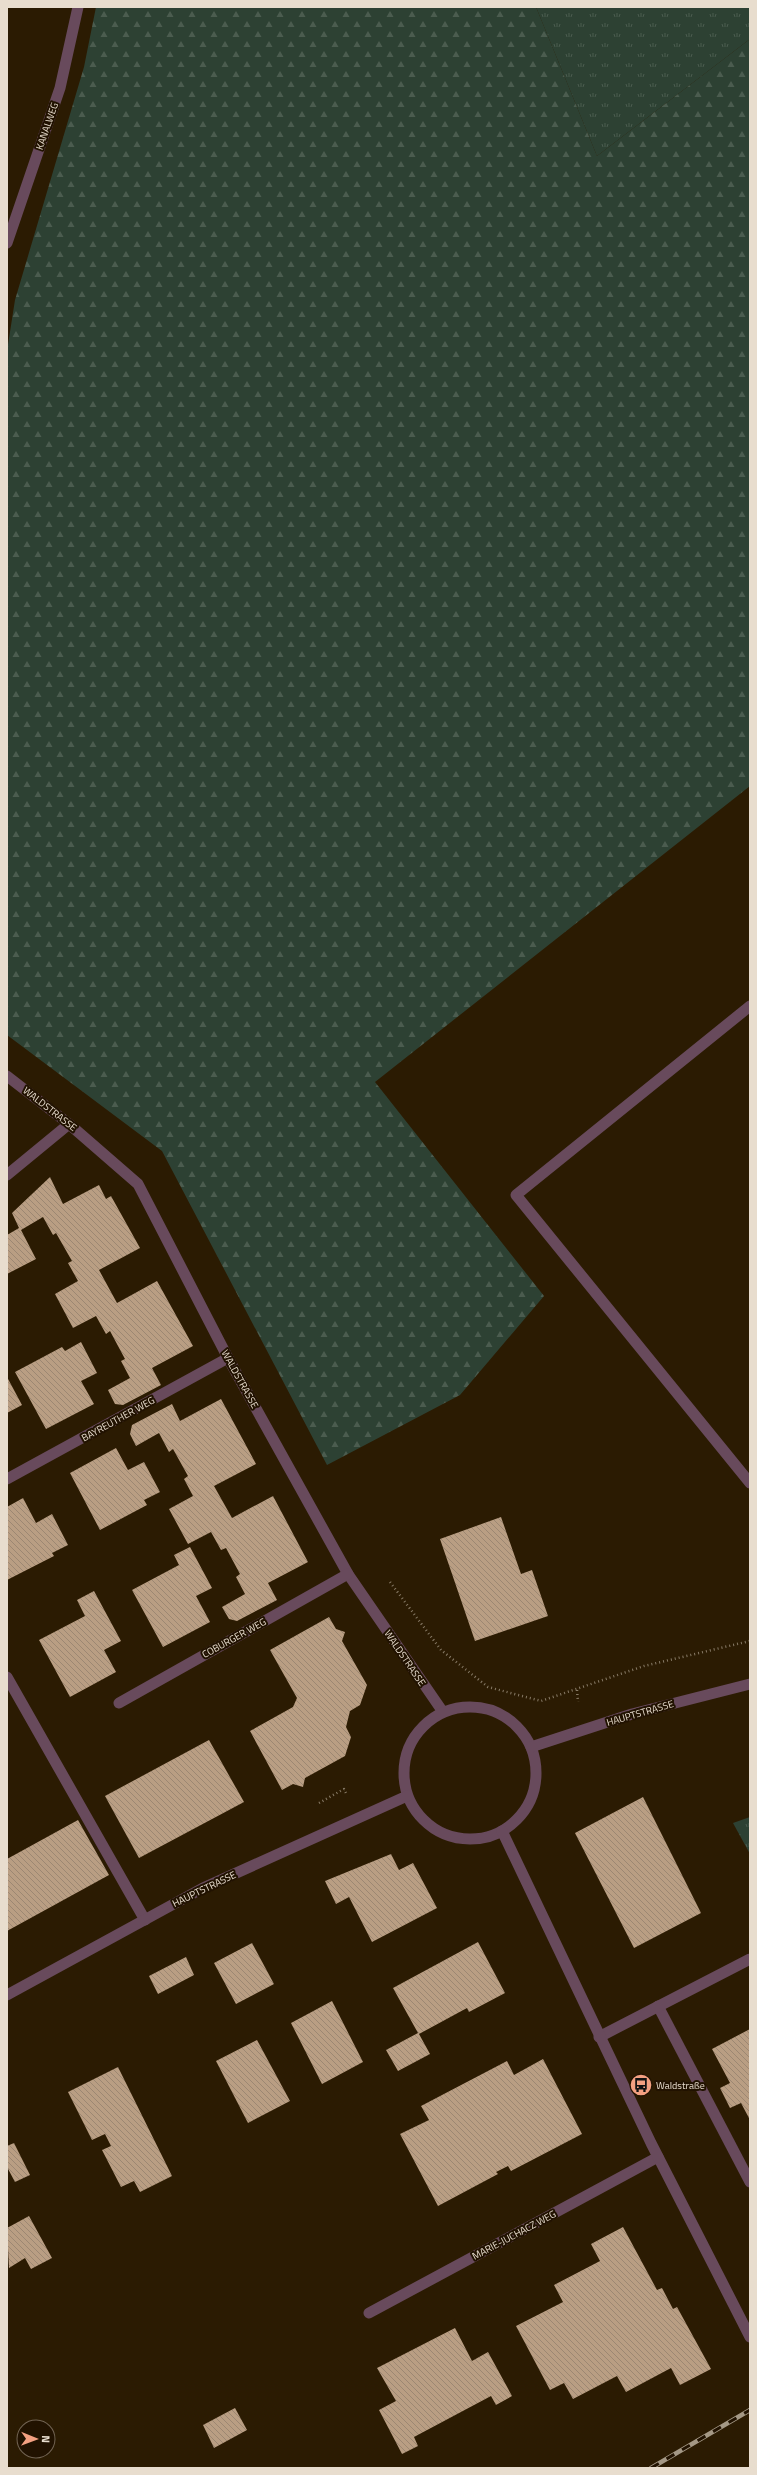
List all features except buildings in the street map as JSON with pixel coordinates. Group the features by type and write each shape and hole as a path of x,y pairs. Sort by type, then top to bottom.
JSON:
{"street":[{"name":"KANALWEG","path":"7,243 60,88 78,7"},
{"path":"750,1006 516,1195 750,1483"},
{"name":"WALDSTRASSE","path":"7,1076 69,1124 138,1184 228,1358 348,1574 443,1712"},
{"path":"7,1175 69,1124"},
{"name":"BAYREUTHER WEG","path":"7,1479 228,1358"},
{"name":"COBURGER WEG","path":"119,1703 348,1574"},
{"path":"7,1677 145,1920"},
{"name":"HAUPTSTRASSE","path":"531,1747 632,1714 750,1684"},
{"path":"468,1706 494,1711 516,1725 531,1747 536,1771 533,1795 520,1816 502,1831 480,1838 458,1838 437,1831 419,1816 408,1796 403,1772 408,1747 422,1727 443,1712 468,1706"},
{"name":"HAUPTSTRASSE","path":"7,1995 203,1888 408,1796"},
{"path":"502,1831 599,2037 658,2157 746,2320 750,2337"},
{"path":"599,2037 750,1959"},
{"path":"658,2006 750,2182"},
{"name":"MARIE-JUCHACZ WEG","path":"369,2313 658,2157"}],"path":[{"path":"387,1577 441,1650 488,1687 540,1701 577,1690 644,1666 750,1641"}],"green space":[{"path":"96,7 536,7 597,156 750,39 750,786 375,1082 544,1296 460,1395 327,1465 162,1151 7,1035 7,351 15,300 84,67"},
{"path":"536,7 750,7 750,39 597,156"},
{"path":"750,1817 750,1854 733,1823"}],"railway":[{"path":"651,2468 750,2410"}],"place":[{"name":"Waldstraße","path":"641,2085"}]}
